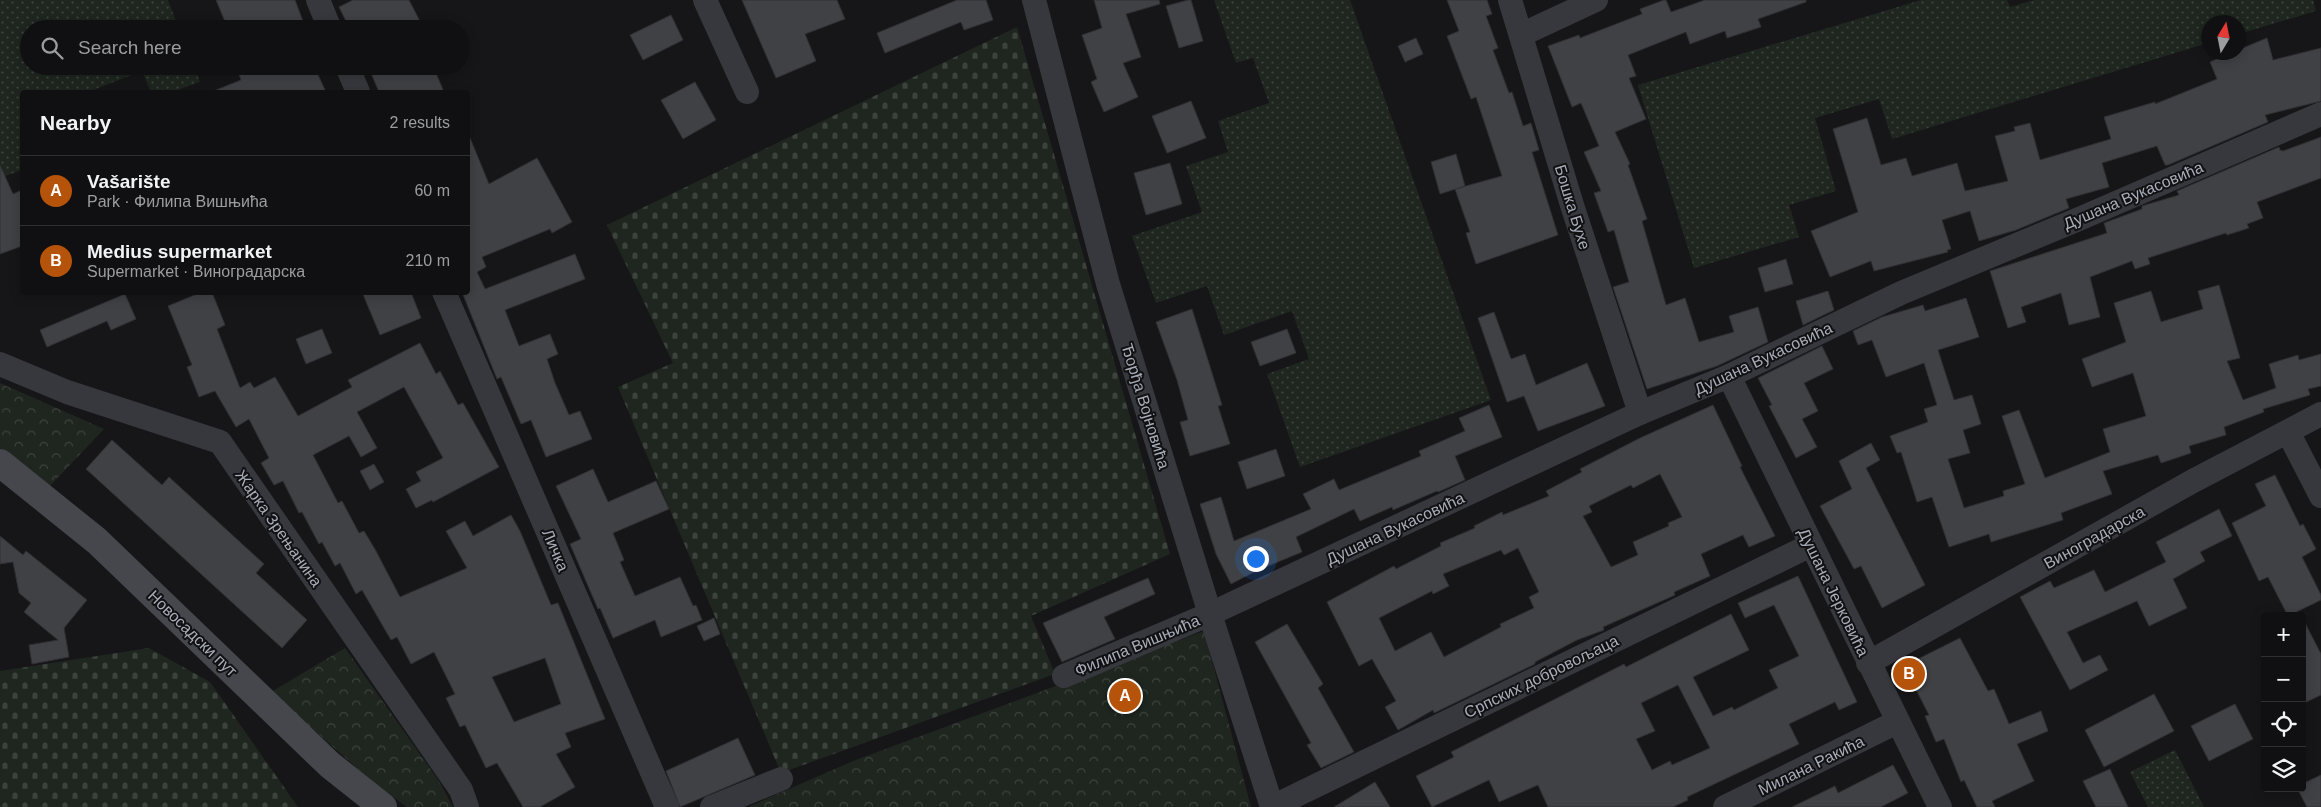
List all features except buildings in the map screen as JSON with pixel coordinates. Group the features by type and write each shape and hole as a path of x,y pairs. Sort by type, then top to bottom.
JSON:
{"main road":[{"name":"Новосадски пут","path":"0,463 97,541 330,764 384,807"}],"street":[{"path":"318,0 326,20"},
{"path":"705,0 747,92"},
{"name":"Ђорђа Војновића","path":"1034,0 1108,284 1272,807"},
{"name":"Бошка Бухе","path":"1510,0 1572,204 1640,413"},
{"path":"1521,35 1596,0"},
{"path":"350,75 357,90"},
{"name":"Душана Вукасовића","path":"1210,614 1640,413 1728,376 1900,293 2079,219 2321,114"},
{"name":"Личка","path":"445,295 667,807"},
{"name":"Жарка Зрењанина","path":"0,364 67,392 220,442 455,782 468,807"},
{"name":"Душана Јерковића","path":"1728,376 1940,807"},
{"name":"Виноградарска","path":"1868,663 2194,481 2321,414"},
{"path":"2288,432 2321,496"},
{"name":"Српских добровољаца","path":"1272,807 1811,545"},
{"name":"Филипа Вишњића","path":"1064,676 1210,614"},
{"name":"Милана Ракића","path":"1725,807 1897,722"},
{"path":"712,807 781,779"}],"green space":[{"path":"0,0 168,0 176,20 20,20 20,75 132,75 93,90 20,90 20,171 0,178"},
{"path":"1214,0 1350,0 1491,400 1300,467 1267,374 1309,359 1292,311 1224,335 1207,286 1156,303 1132,236 1202,212 1186,166 1228,152 1218,121 1269,103 1253,58 1236,63"},
{"path":"1921,0 2007,0 2010,7 2034,0 2313,0 2316,11 2246,32 2246,15 2201,15 2201,45 1892,139 1879,99 1815,118 1836,191 1789,205 1799,237 1694,268 1638,85"},
{"path":"1017,27 1170,554 1031,616 1055,674 781,773 618,387 673,363 607,225"},
{"path":"144,75 197,75 200,82 178,90 150,90"},
{"path":"0,383 104,429 48,488 0,448"},
{"path":"1204,631 1251,807 748,807 853,761"},
{"path":"149,648 210,682 298,807 0,807 0,671"},
{"path":"345,648 439,781 453,807 407,807 375,784 271,692"},
{"path":"2175,750 2204,807 2148,807 2130,772"}],"place":[{"name":"Medius supermarket","path":"1909,674"},
{"name":"Vašarište","path":"1125,696"}]}
